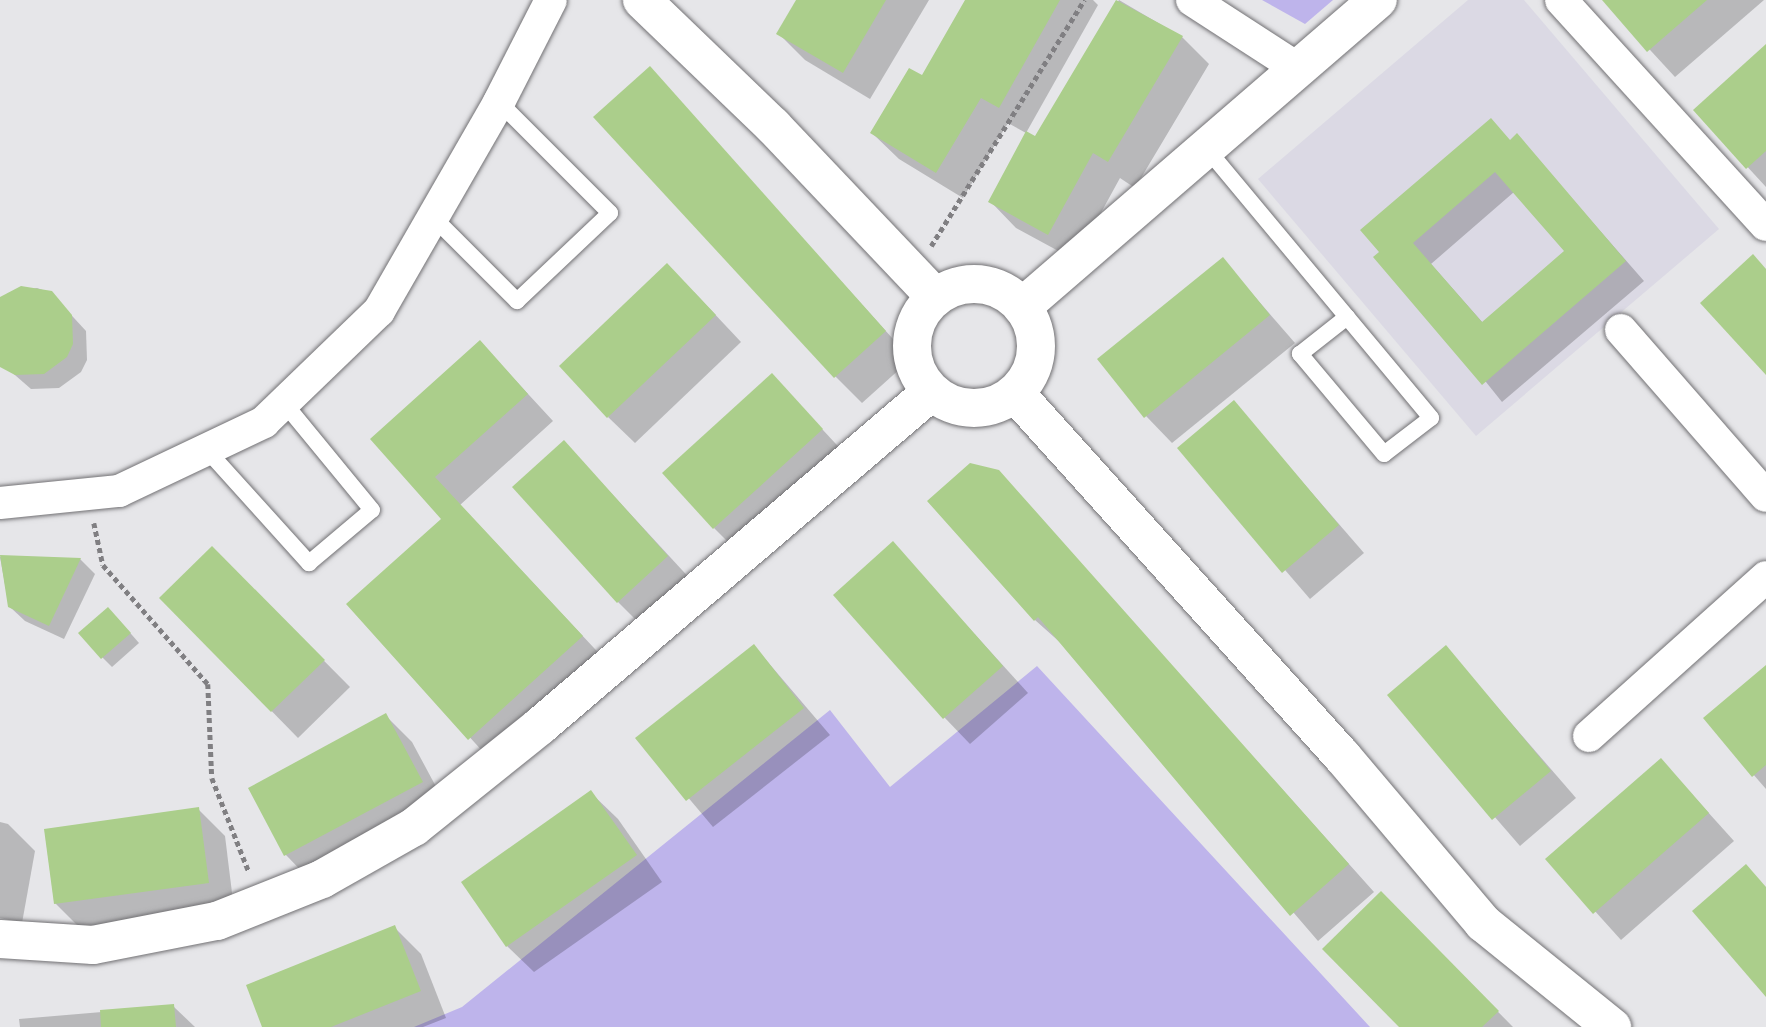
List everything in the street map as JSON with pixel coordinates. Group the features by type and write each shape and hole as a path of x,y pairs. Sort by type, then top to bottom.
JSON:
{"street":[{"path":"0,503 119,491 264,422 379,311 499,102 551,0"},
{"path":"642,0 773,126 925,285 990,285 1023,307 1037,342 1027,378 1015,393 982,409 954,406 931,392 914,365 912,332 921,313 925,285"},
{"path":"1192,0 1297,68"},
{"path":"1023,307 1378,0"},
{"path":"1561,0 1766,225"},
{"path":"1621,330 1766,496"},
{"path":"0,939 93,945 217,921 321,879 414,827 540,726 931,392"},
{"path":"1015,393 1342,756 1482,923 1612,1027"},
{"path":"1589,736 1766,577"}],"lane":[{"path":"433,217 517,301 610,213 499,102"},
{"path":"1207,149 1347,317 1431,418 1384,454 1300,355 1347,317"},
{"path":"206,449 309,563 372,509 284,403"}],"path":[{"path":"925,285 1084,0"},
{"path":"88,495 103,565 208,684 212,778 261,904"}],"shaded area":[{"path":"1262,0 1333,0 1305,24"},
{"path":"1468,0 1524,0 1719,229 1476,436 1258,179"},
{"path":"1037,666 1370,1027 414,1027 462,1007 830,710 890,787"}],"building":[{"path":"796,0 886,0 843,73 776,34"},
{"path":"965,0 1060,0 999,108 981,98 936,173 870,133 909,68 922,75"},
{"path":"1116,0 1183,36 1108,162 1093,153 1048,235 988,202 1026,131 1035,136"},
{"path":"1602,0 1707,0 1647,52"},
{"path":"1766,44 1766,151 1746,169 1693,110"},
{"path":"650,66 886,331 834,378 593,117"},
{"path":"1491,118 1510,140 1517,133 1626,261 1482,385 1373,257 1379,252 1360,230","holes":["1495,172 1564,251 1482,322 1413,243"]},
{"path":"1753,254 1766,269 1766,375 1700,303"},
{"path":"1223,257 1270,315 1144,418 1097,359"},
{"path":"667,263 716,315 607,418 559,366"},
{"path":"21,286 52,291 72,315 73,344 67,357 44,374 15,375 0,367 0,297"},
{"path":"480,340 528,394 435,477 583,636 468,740 346,604 441,519 370,439"},
{"path":"772,373 823,429 713,529 662,473"},
{"path":"1234,400 1339,525 1282,573 1177,448"},
{"path":"564,440 668,556 617,603 512,487"},
{"path":"970,463 999,470 1349,864 1290,916 1038,617 1034,621 927,501"},
{"path":"893,541 1003,666 943,719 833,595"},
{"path":"212,546 325,660 271,712 159,598"},
{"path":"0,555 81,558 49,626 8,607"},
{"path":"108,607 131,633 101,659 78,633"},
{"path":"754,644 804,708 686,801 635,738"},
{"path":"1446,645 1551,771 1492,820 1387,695"},
{"path":"1766,665 1766,765 1752,777 1703,718"},
{"path":"386,713 423,782 284,856 248,788"},
{"path":"1661,758 1709,813 1593,914 1545,859"},
{"path":"591,790 637,855 506,947 461,882"},
{"path":"199,807 209,883 54,904 44,829"},
{"path":"1746,864 1766,887 1766,997 1692,911"},
{"path":"1381,891 1499,1011 1482,1027 1399,1027 1322,949"},
{"path":"395,925 421,991 331,1027 262,1027 246,985"},
{"path":"174,1004 176,1027 101,1027 100,1010"}]}
